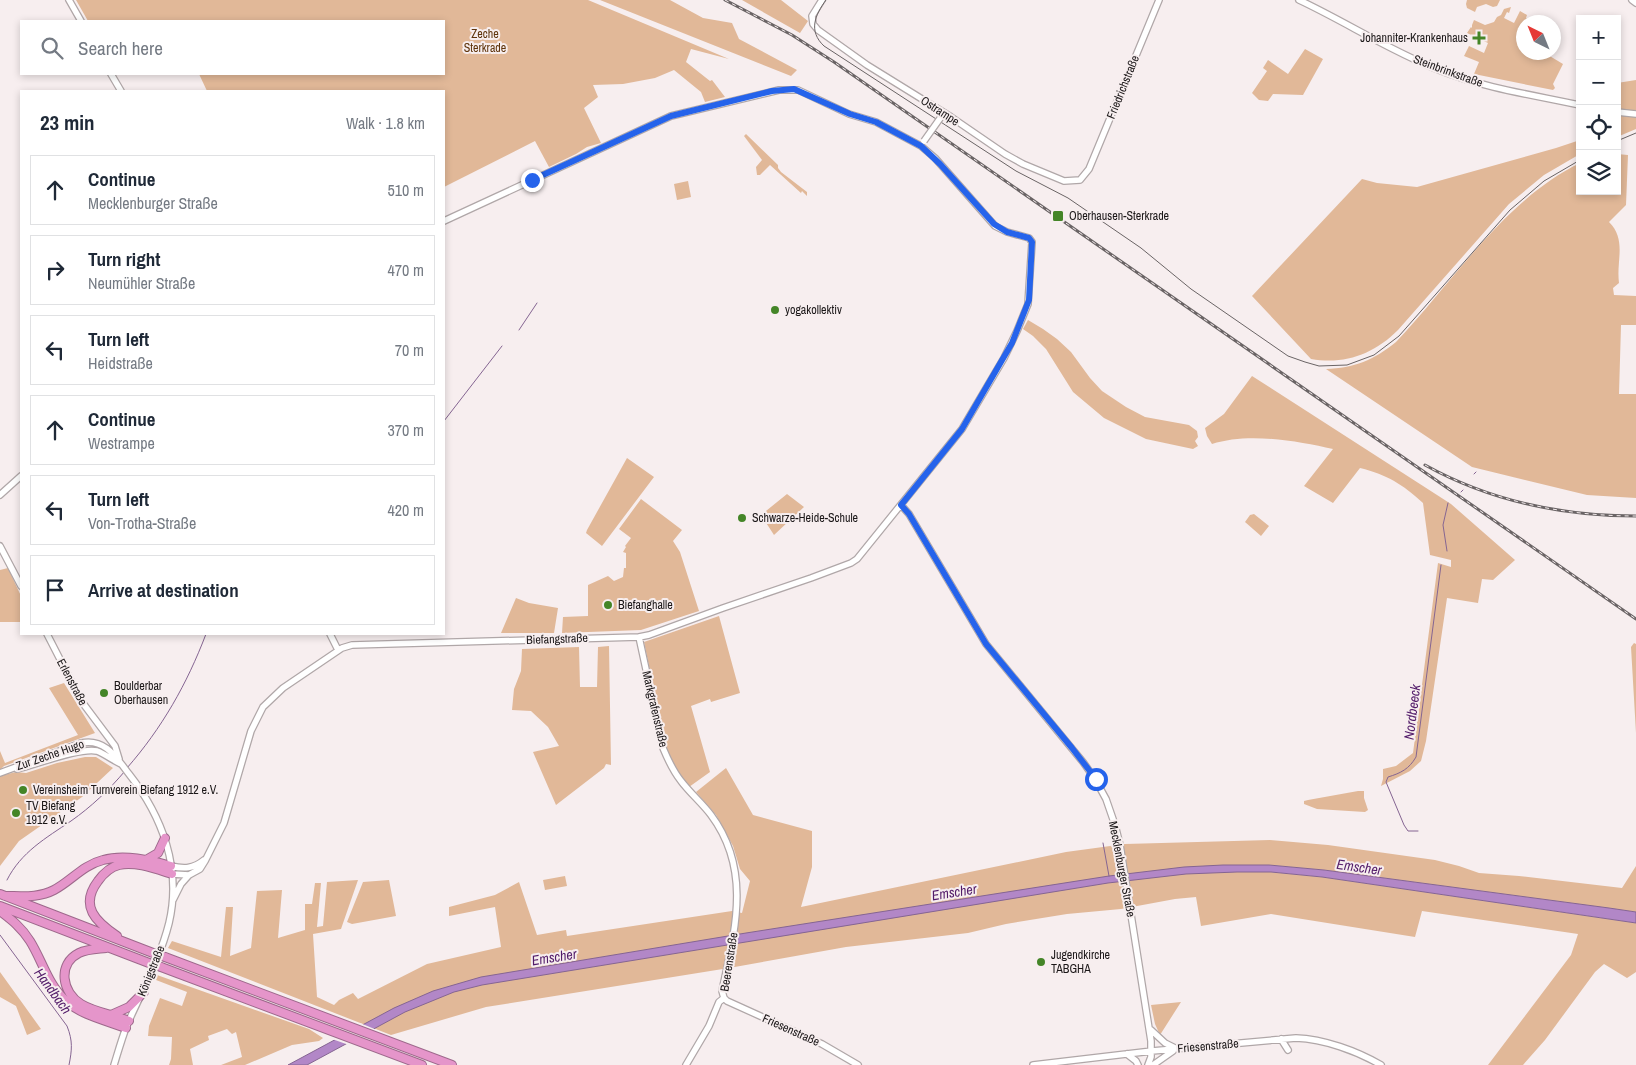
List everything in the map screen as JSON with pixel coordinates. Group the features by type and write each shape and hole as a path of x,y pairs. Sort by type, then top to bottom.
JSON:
{"highway":[{"path":"144,860 158,853 165,838"},
{"path":"2,895 32,896 46,893 86,867 106,859 144,860 171,870"},
{"path":"127,943 102,926 92,913 90,896 96,883 111,868 125,864 171,870"},
{"path":"2,895 452,1065"},
{"path":"0,906 422,1065"},
{"path":"0,911 16,923 26,934 53,985 65,1000 83,1012 127,1025"},
{"path":"108,947 85,951 75,956 66,968 64,978 68,992 75,1001 90,1009 111,1015 127,1025"},
{"path":"111,1015 129,1007 144,992"}],"main road":[{"path":"69,0 80,20"},
{"name":"Ostrampe","path":"822,0 812,14 813,24 820,31 942,115 1023,164 1056,178 1076,181"},
{"name":"Friedrichstraße","path":"1076,181 1080,180 1087,173 1159,0"},
{"name":"Steinbrinkstraße","path":"1299,0 1416,61 1441,71 1489,86 1576,104"},
{"path":"1632,0 1636,3"},
{"path":"112,75 120,90"},
{"path":"445,221 671,116 772,91 791,88 798,90 850,114 876,122 923,144 988,218 1004,231 1029,238 1032,242 1029,300 1018,331 962,429 901,505"},
{"path":"1621,112 1636,114"},
{"path":"923,144 942,115"},
{"path":"0,496 20,477"},
{"name":"Biefangstraße","path":"207,858 224,823 251,731 263,707 283,688 338,650 352,645 639,637 649,635 852,563 901,505"},
{"name":"Mecklenburger Straße","path":"901,505 909,514 986,644 1096,779 1113,819 1123,860 1152,1052"},
{"path":"0,546 20,584"},
{"name":"Erlenstraße","path":"48,635 82,702 115,746 122,764"},
{"path":"330,635 338,650"},
{"name":"Markgrafenstraße","path":"639,637 663,748 674,772 685,787 705,807 720,829 730,850 737,879"},
{"path":"98,752 100,728"},
{"name":"Zur Zeche Hugo","path":"0,773 81,743 92,742 100,744"},
{"name":"Erlenstraße","path":"100,744 114,754 152,808 165,838 171,870"},
{"name":"Zur Zeche Hugo","path":"0,773 87,751 98,752"},
{"name":"Erlenstraße","path":"98,752 122,764"},
{"path":"171,870 192,867 207,858"},
{"path":"171,870 180,875 190,874 200,869 207,858"},
{"name":"Königstraße","path":"114,1065 127,1025 144,992 167,931 172,902 171,870"},
{"path":"172,902 181,884 190,874"},
{"name":"Beerenstraße","path":"686,1065 709,1026 719,1002 724,998 722,991 737,906 737,879"},
{"name":"Friesenstraße","path":"724,998 822,1044 858,1065"},
{"path":"1150,1029 1164,1044 1177,1049"},
{"name":"Friesenstraße","path":"1033,1065 1301,1038 1318,1041 1352,1052 1380,1064"},
{"path":"1280,1039 1288,1050"},
{"path":"1153,1065 1163,1056 1177,1049"},
{"path":"1148,1065 1152,1052"},
{"path":"1128,1054 1138,1065"}],"green space":[{"name":"Zeche Sterkrade","path":"76,0 588,0 729,59 691,49 686,62 710,81 712,80 725,97 705,102 701,92 674,70 655,78 623,84 593,85 598,97 584,108 601,143 587,147 549,167 535,141 445,186 445,90 207,90 199,75 445,75 445,20 87,20"},
{"path":"600,0 670,0 703,18 732,23 739,39 797,70 791,76"},
{"path":"742,0 781,0 808,21 800,33"},
{"path":"1467,0 1500,0 1497,6 1493,7 1486,4 1477,7 1475,12 1467,8"},
{"path":"1511,7 1509,13 1507,12 1504,18 1514,23 1516,19 1516,60 1556,60 1563,64 1553,84 1555,88 1553,90 1474,74 1479,62 1464,56 1469,46 1484,53 1488,43 1467,33 1472,28 1474,20 1485,25 1494,22 1504,9"},
{"path":"1520,11 1527,15 1518,15"},
{"path":"1305,49 1323,59 1303,95 1273,94 1268,101 1259,100 1252,93 1267,71 1263,68 1268,60 1288,74"},
{"path":"1636,80 1636,129 1621,135 1621,105 1621,82"},
{"path":"746,134 778,165 781,172 807,192 807,196 802,191 801,193 770,165 760,175 757,175 756,167 762,160 744,136"},
{"path":"1576,141 1576,156 1544,175 1509,204 1398,330 1379,346 1369,351 1347,359 1311,359 1252,296 1362,179 1377,183 1417,187"},
{"path":"1621,154 1628,155 1626,205 1609,222 1618,236 1620,251 1619,283 1613,288 1614,295 1636,296 1636,325 1621,325 1619,394 1636,394 1636,498 1587,495 1472,467 1326,369 1346,367 1363,362 1380,354 1396,342 1503,220 1527,198 1576,165 1576,195 1621,195"},
{"path":"688,181 691,197 677,200 674,184"},
{"path":"1028,320 1057,339 1071,352 1102,391 1145,417 1189,425 1197,431 1198,437 1195,441 1198,446 1193,449 1146,439 1104,418 1073,392 1046,349 1023,329"},
{"path":"1252,376 1451,504 1515,560 1493,580 1482,579 1478,603 1447,598 1426,741 1421,761 1410,771 1381,786 1383,769 1396,766 1413,753 1438,563 1451,567 1451,560 1430,555 1423,503 1408,490 1387,477 1360,468 1333,503 1304,486 1333,449 1304,443 1257,438 1226,440 1212,444 1205,428 1224,414"},
{"path":"627,458 654,477 602,546 586,533"},
{"path":"787,494 804,507 774,535 761,515"},
{"path":"641,499 682,530 673,541 680,552 699,611 641,630 562,633 563,617 588,616 588,585 608,576 614,581 623,577 624,568 626,568 626,553 623,552 631,538 619,529"},
{"path":"1254,514 1269,526 1261,536 1245,522 1250,515"},
{"path":"8,568 20,594 20,622 0,622 0,570"},
{"path":"516,598 529,603 558,608 554,633 501,633"},
{"path":"719,616 740,693 711,702 710,699 691,706 710,772 689,787 675,770 666,749 644,642"},
{"path":"1634,643 1636,644 1636,733 1631,647"},
{"path":"609,646 611,765 606,764 604,768 556,805 533,752 559,746 548,727 531,711 512,710 514,689 521,671 522,649 579,647 580,687 597,687 598,647"},
{"path":"64,683 95,733 4,766 0,770 0,751 5,763 78,735 49,688"},
{"path":"85,757 96,757 113,768 82,797 19,841 0,866 0,776 16,772 26,773 57,763"},
{"path":"726,768 753,815 812,831 812,867 801,907 1066,852 1125,844 1270,840 1328,845 1435,860 1479,873 1622,888 1636,866 1636,912 1324,870 1270,865 1271,872 1322,877 1636,923 1636,972 1627,978 1604,964 1595,972 1545,1040 1523,1065 1488,1065 1571,955 1578,934 1422,911 1415,937 1271,914 1201,926 1196,897 1121,909 1067,914 1006,924 968,933 846,947 486,1007 391,1035 168,948 172,941 221,957 226,907 233,907 230,956 251,948 257,891 282,890 278,938 305,930 305,904 312,904 315,883 321,883 317,927 323,926 327,882 358,880 341,929 313,934 317,997 334,1005 339,1000 353,993 358,999 427,964 501,947 495,907 449,916 449,907 495,895 519,882 537,935 566,930 567,936 732,911 742,913 750,881 740,869 733,846 716,815 696,792"},
{"path":"1364,791 1368,810 1365,812 1317,809 1304,804 1304,801 1308,800"},
{"path":"565,876 567,886 545,890 543,880"},
{"path":"389,880 396,916 352,924 347,922 363,882"},
{"path":"0,972 41,1029 27,1035 16,1006 0,997"},
{"path":"157,975 309,1029 323,1038 319,1041 292,1045 245,1065 221,1065 242,1057 236,1032 232,1034 227,1029 208,1036 209,1040 190,1049 193,1065 169,1065 172,1037 148,1036 149,1026 160,998 182,1006 187,992 156,980"},
{"path":"1181,1002 1160,1035 1155,1024 1151,1005"}],"shaded area":[{"path":"1269,865 1324,870 1609,908 1636,912 1636,923 1322,877 1271,872 1186,874 1108,883 482,985 454,992 405,1012 307,1065 288,1065 394,1008 433,991 481,977 1109,876 1184,867"}],"pier":[{"path":"360,1023 377,1030 349,1045 332,1039"}],"waterway":[{"path":"519,330 537,303"},
{"path":"445,420 502,346"},
{"name":"Nordbeeck","path":"1447,551 1443,525 1448,503"},
{"name":"Nordbeeck","path":"1418,831 1408,831 1404,825 1386,782 1388,777 1407,768 1416,757 1441,565"},
{"path":"127,768 140,753 172,705 191,670 206,635"},
{"path":"7,880 19,861 43,840 86,810 125,771"},
{"path":"1103,843 1109,876"},
{"name":"Handbach","path":"0,935 67,1026 71,1046 69,1065"}],"tram line":[{"path":"826,0 816,17 815,23 816,35 824,46 1016,171 1068,198 1141,248 1191,289 1288,356 1319,366 1347,365 1374,355 1399,336 1510,210 1544,181 1576,162"},
{"path":"1621,139 1636,133"}],"railway":[{"path":"725,0 792,35 834,62 1636,619"},
{"path":"1425,465 1475,488 1528,504 1581,513 1636,516"}],"place":[{"name":"Johanniter-Krankenhaus","path":"1479,38"},
{"name":"Oberhausen-Sterkrade","path":"1058,216"},
{"name":"yogakollektiv","path":"775,310"},
{"name":"Schwarze-Heide-Schule","path":"742,518"},
{"name":"Biefanghalle","path":"608,605"},
{"name":"Boulderbar Oberhausen","path":"104,693"},
{"name":"Vereinsheim Turnverein Biefang 1912 e.V.","path":"23,790"},
{"name":"TV Biefang 1912 e.V.","path":"16,813"},
{"name":"Jugendkirche TABGHA","path":"1041,962"}],"route":[{"path":"532,180 671,116 772,91 794,89 850,114 876,122 921,146 940,164 994,224 1000,229 1031,240 1029,300 1018,331 962,429 901,505 909,514 986,644 1096,779"}],"water label":[{"name":"Emscher","path":"1359,867"},
{"name":"Emscher","path":"954,892"},
{"name":"Emscher","path":"554,957"}]}
